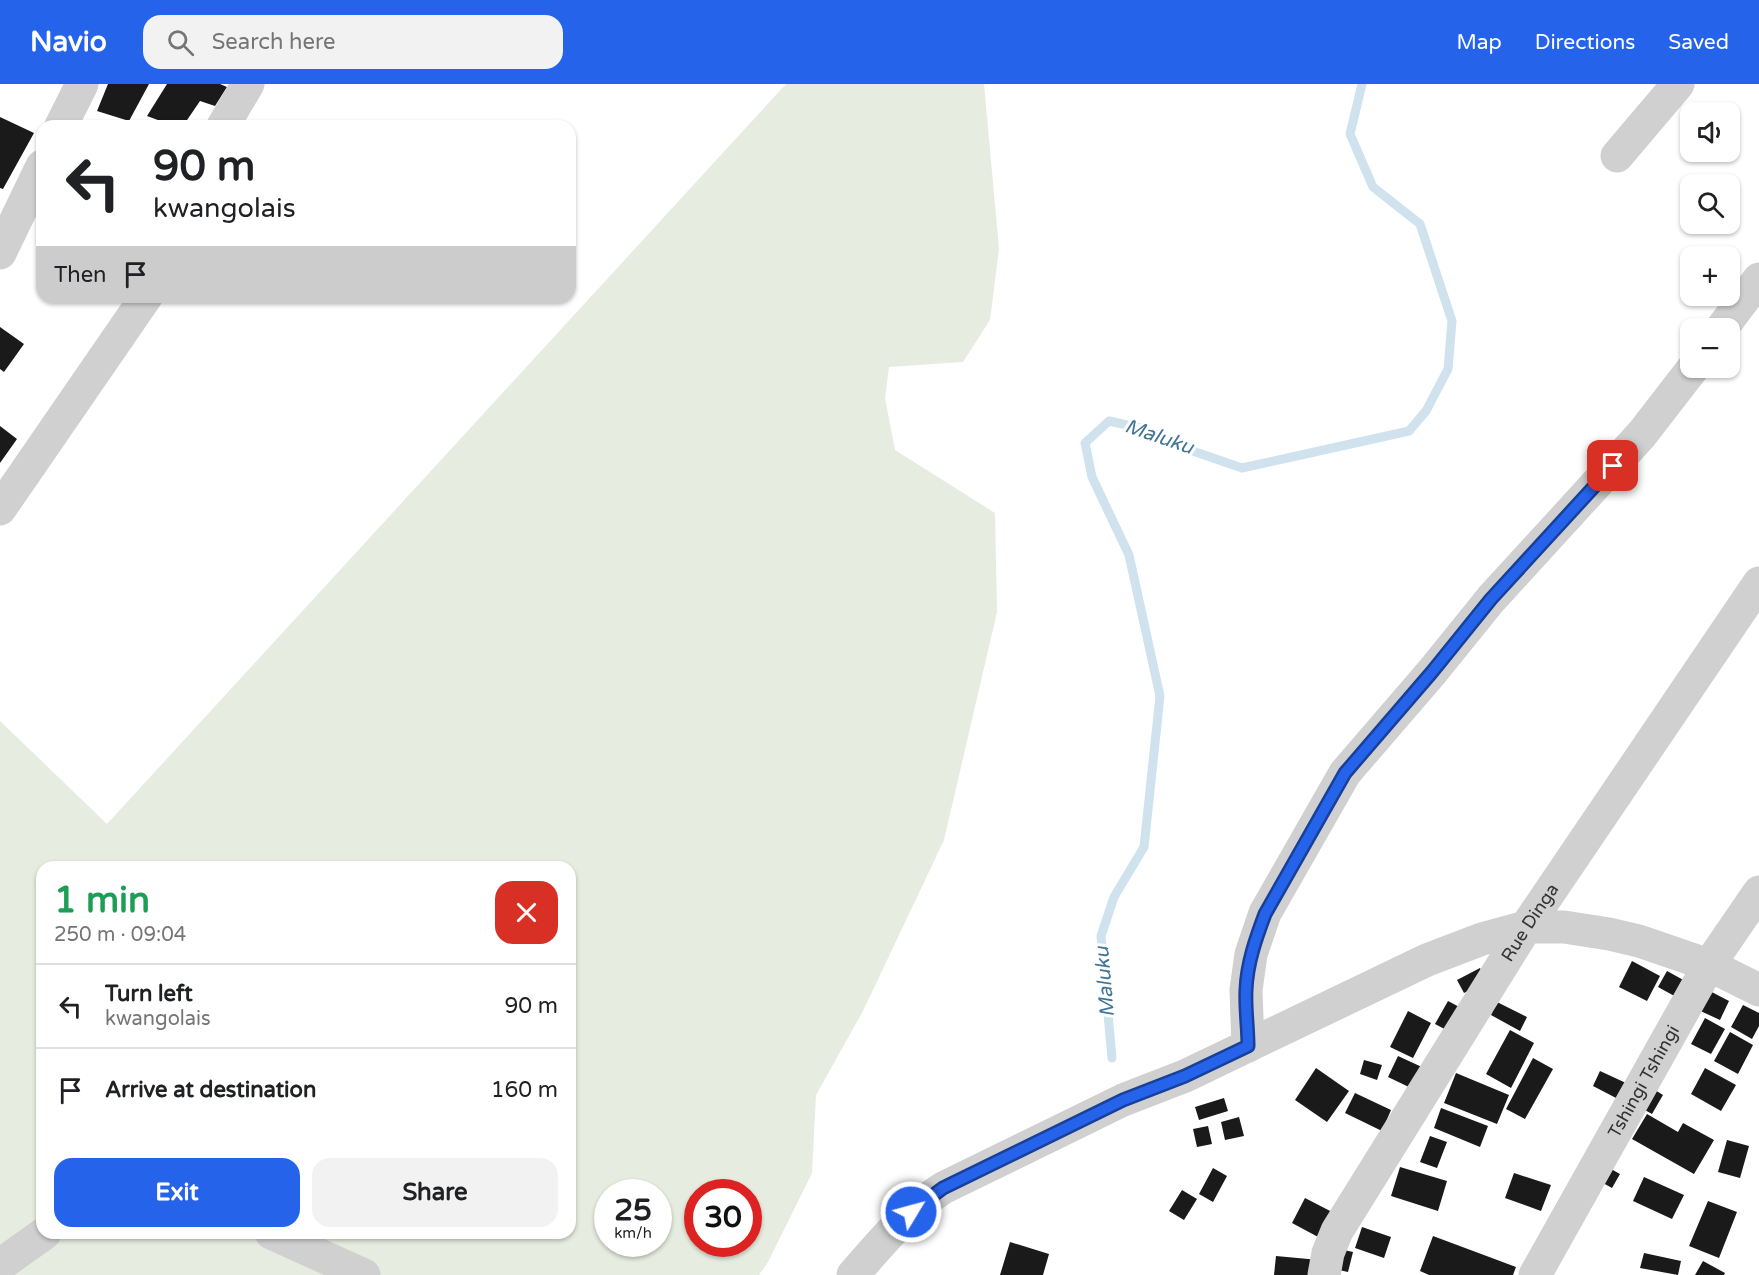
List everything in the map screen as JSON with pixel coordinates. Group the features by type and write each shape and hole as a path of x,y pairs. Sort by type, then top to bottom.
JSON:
{"street":[{"path":"64,120 81,84"},
{"path":"227,120 248,84"},
{"path":"1617,156 1678,84"},
{"path":"0,253 9,210 36,174"},
{"path":"1730,318 1759,279"},
{"path":"0,509 142,303"},
{"path":"1248,1046 1246,990 1251,954 1265,914 1345,773 1491,599 1642,434 1685,378"},
{"name":"Rue Dinga","path":"1324,1275 1328,1253 1337,1231 1526,927 1759,583"},
{"name":"Tshingi Tshingi","path":"1535,1275 1709,965 1759,892"},
{"path":"853,1275 902,1220 920,1203 943,1188 1123,1100 1185,1076 1427,960 1482,939 1526,927 1564,927 1609,933 1640,941 1709,965 1759,990"},
{"path":"0,1265 37,1239"},
{"path":"284,1239 364,1275"}],"shaded area":[{"path":"786,84 984,84 999,249 990,320 963,362 889,367 885,398 895,450 995,513 997,612 944,840 863,1011 816,1095 812,1173 768,1262 759,1275 0,1275 0,721 107,824"}],"building":[{"path":"108,84 149,84 130,120 97,111"},
{"path":"167,84 220,84 227,87 215,106 200,101 187,120 158,120 147,116"},
{"path":"0,117 34,133 3,189 0,188"},
{"path":"0,327 24,344 4,372 0,369"},
{"path":"0,426 17,439 0,463"},
{"path":"1632,961 1660,976 1647,1001 1619,987"},
{"path":"1480,968 1487,981 1464,993 1457,980"},
{"path":"1667,971 1687,982 1678,998 1658,987"},
{"path":"1704,988 1729,1001 1720,1020 1694,1008"},
{"path":"1448,1001 1465,1010 1452,1033 1435,1024"},
{"path":"1497,1002 1527,1017 1520,1031 1491,1015"},
{"path":"1743,1005 1759,1013 1759,1026 1752,1039 1731,1027"},
{"path":"1408,1011 1431,1023 1413,1058 1390,1047"},
{"path":"1705,1018 1725,1029 1711,1054 1691,1044"},
{"path":"1510,1030 1534,1043 1511,1088 1486,1074"},
{"path":"1730,1032 1753,1045 1738,1074 1714,1061"},
{"path":"1398,1056 1424,1068 1413,1089 1388,1077"},
{"path":"1533,1058 1553,1069 1525,1119 1506,1109"},
{"path":"1364,1060 1382,1065 1377,1080 1360,1074"},
{"path":"1316,1068 1349,1091 1327,1122 1295,1100"},
{"path":"1705,1068 1736,1085 1721,1111 1691,1094"},
{"path":"1600,1071 1626,1083 1618,1099 1593,1086"},
{"path":"1456,1073 1509,1095 1497,1124 1444,1103"},
{"path":"1647,1085 1663,1095 1652,1114 1636,1105"},
{"path":"1355,1093 1391,1110 1382,1131 1345,1113"},
{"path":"1224,1098 1228,1111 1199,1120 1195,1107"},
{"path":"1441,1108 1488,1126 1480,1147 1434,1128"},
{"path":"1647,1114 1678,1132 1683,1123 1714,1140 1694,1174 1632,1139"},
{"path":"1239,1117 1244,1136 1225,1140 1221,1122"},
{"path":"1208,1126 1212,1144 1197,1147 1193,1129"},
{"path":"1430,1136 1447,1142 1437,1168 1420,1162"},
{"path":"1727,1140 1749,1146 1740,1178 1718,1172"},
{"path":"1602,1164 1620,1174 1612,1188 1594,1178"},
{"path":"1400,1167 1447,1181 1438,1211 1391,1196"},
{"path":"1213,1168 1227,1176 1213,1202 1199,1194"},
{"path":"1514,1173 1551,1185 1541,1211 1505,1198"},
{"path":"1644,1177 1684,1195 1672,1219 1633,1201"},
{"path":"1182,1190 1197,1199 1184,1220 1169,1211"},
{"path":"1305,1198 1334,1213 1320,1238 1292,1223"},
{"path":"1708,1201 1737,1212 1719,1258 1689,1246"},
{"path":"1362,1227 1391,1237 1384,1258 1355,1248"},
{"path":"1433,1236 1516,1267 1513,1275 1429,1275 1420,1271"},
{"path":"1010,1242 1049,1254 1043,1275 1000,1275"},
{"path":"1335,1248 1353,1252 1348,1272 1330,1268"},
{"path":"1644,1253 1681,1261 1678,1275 1640,1268"},
{"path":"1276,1256 1319,1260 1317,1275 1274,1275"},
{"path":"1703,1261 1725,1273 1724,1275 1695,1275"}],"waterway":[{"name":"Maluku","path":"1112,1058 1101,936 1114,897 1144,847 1160,696 1129,555 1092,477 1085,443 1109,421 1145,429 1184,448 1242,468 1409,431 1426,411 1448,369 1452,321 1420,224 1373,187 1350,134 1362,84"}],"route":[{"path":"911,1212 943,1188 1123,1100 1185,1076 1248,1046 1246,990 1251,954 1265,914 1345,773 1491,599 1613,466"}]}
